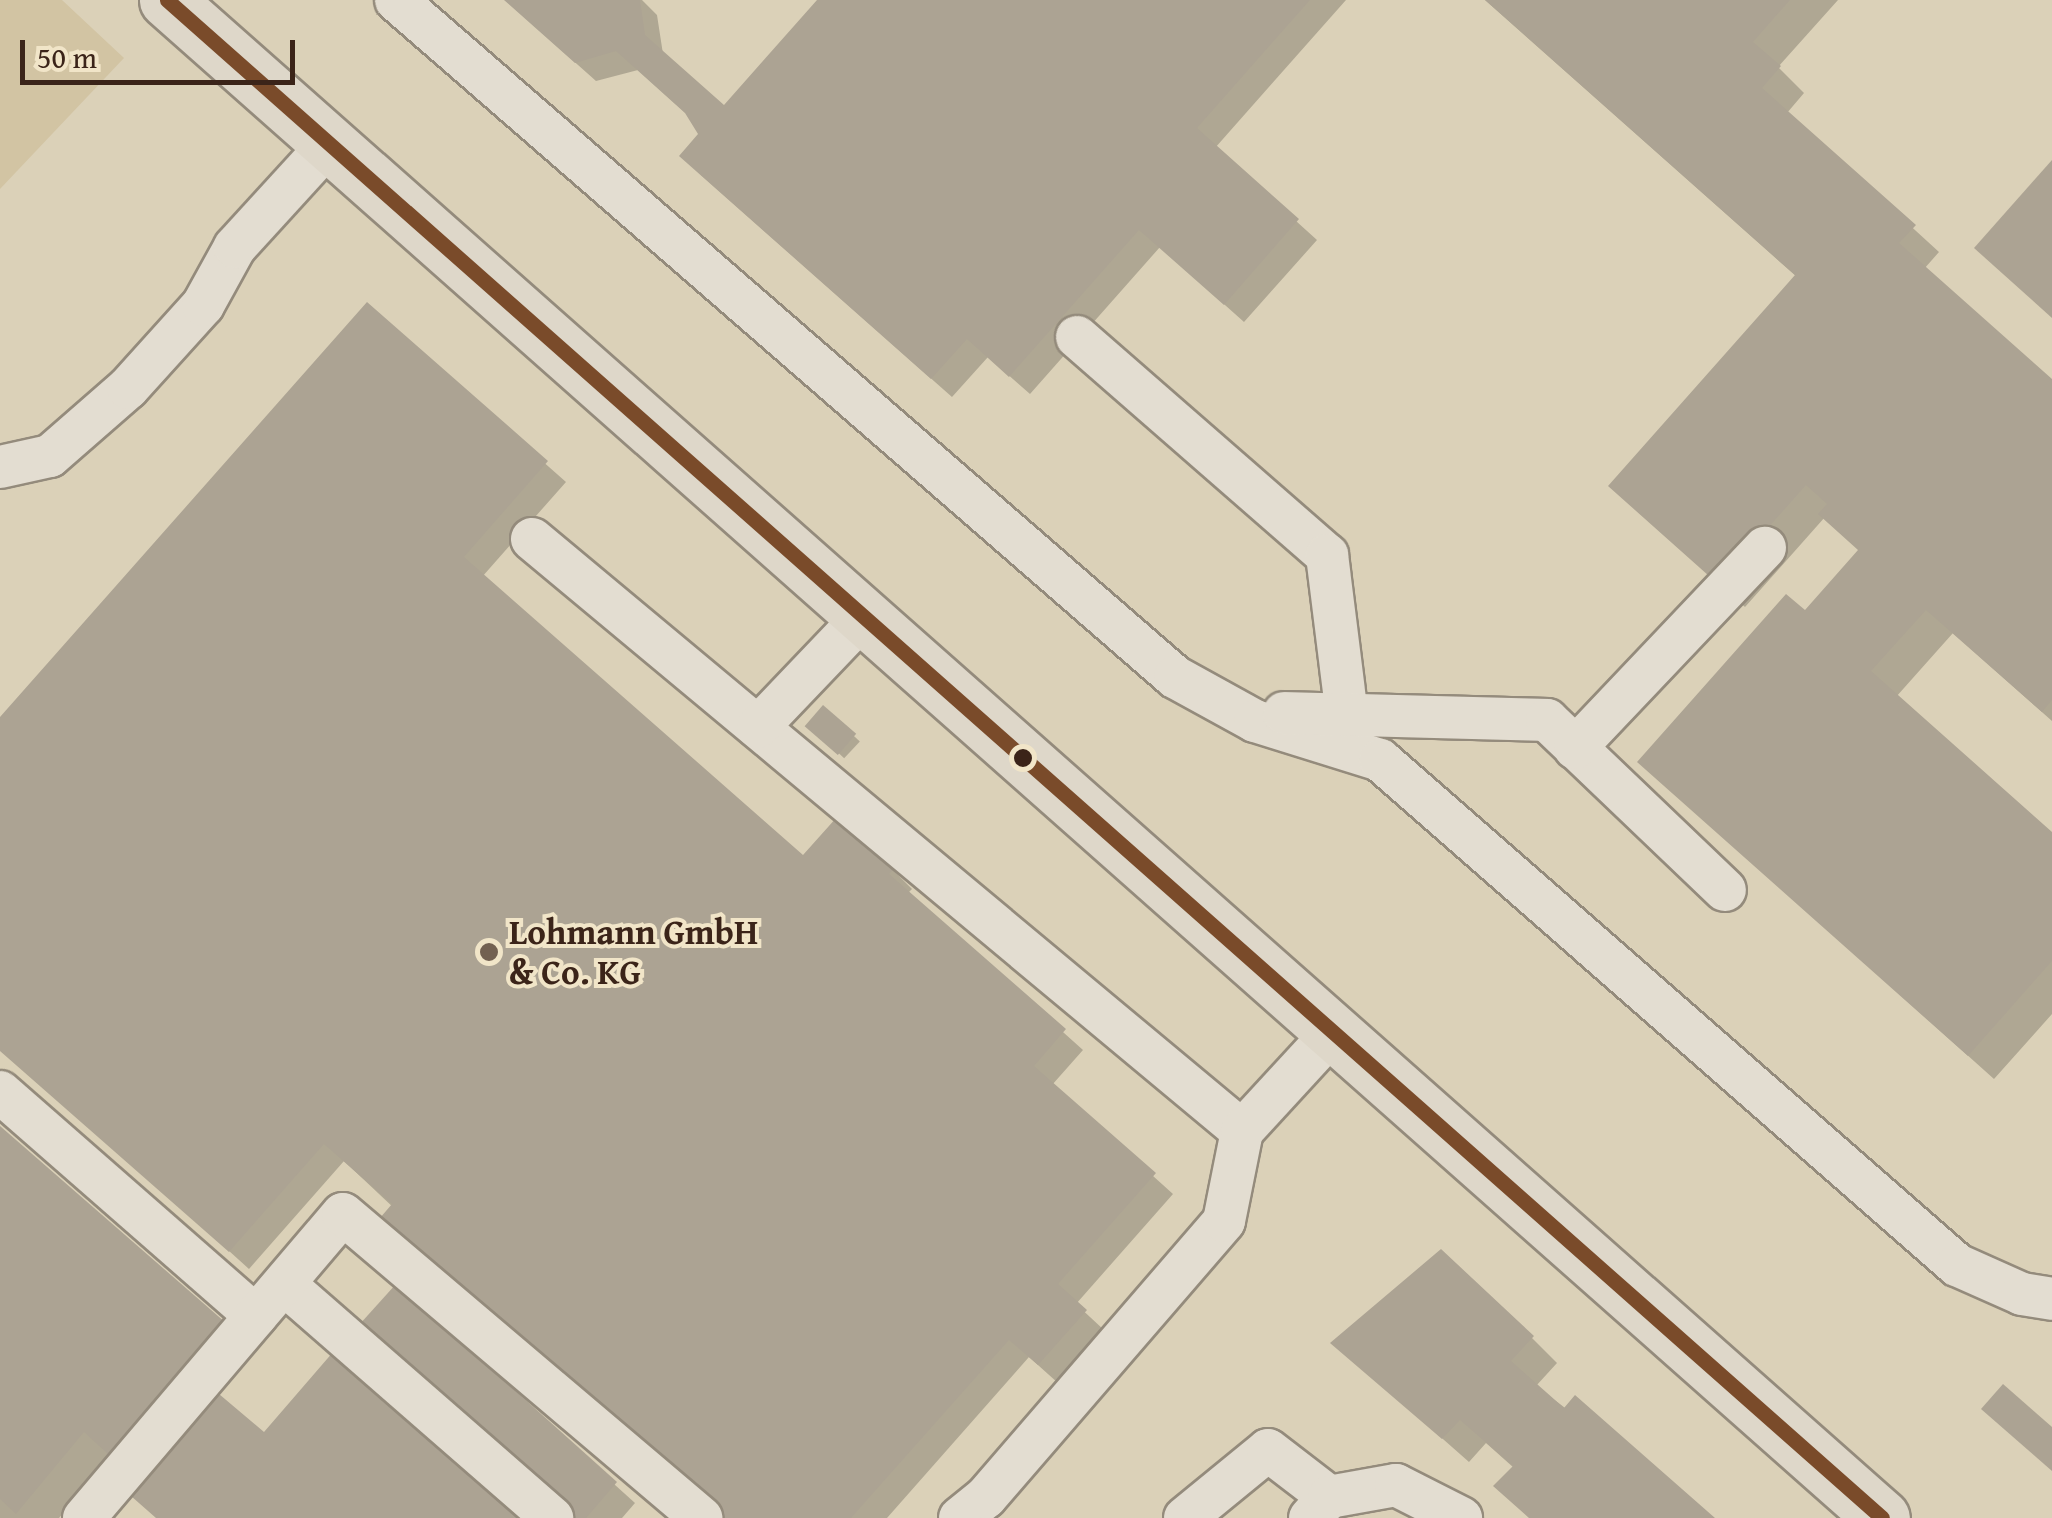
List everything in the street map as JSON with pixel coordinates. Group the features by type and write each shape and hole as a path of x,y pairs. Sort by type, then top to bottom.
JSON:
{"main road":[{"path":"167,0 1882,1518"}],"lane":[{"path":"396,0 1175,677 1234,712 1356,749 1393,769 1958,1265 2022,1294 2052,1299"},
{"path":"0,467 50,456 128,388 203,304 235,247 330,144"},
{"path":"1077,337 1328,554 1347,714"},
{"path":"532,539 1242,1130"},
{"path":"1576,748 1766,548"},
{"path":"758,728 862,617"},
{"path":"1234,712 1547,720 1726,890"},
{"path":"960,1518 986,1497 1224,1221 1242,1130 1332,1032"},
{"path":"0,1092 256,1316"},
{"path":"89,1516 343,1214 701,1518"},
{"path":"284,1284 552,1518"},
{"path":"1185,1518 1268,1450 1319,1508 1396,1485 1461,1518"}],"shaded area":[{"path":"0,0 62,0 124,58 0,189"}],"building":[{"path":"504,0 640,0 645,35 724,105 817,0 1310,0 1197,128 1299,219 1224,305 1139,230 1009,377 967,339 931,379 679,156 698,134 685,113 616,51 575,63"},
{"path":"1485,0 1790,0 1753,42 1781,66 1762,88 1916,225 1899,243 2052,379 2052,700 2042,712 1926,610 1871,671 2052,832 2052,961 1968,1056 1637,762 1786,594 1805,610 1858,550 1818,514 1827,504 1806,485 1718,584 1608,486 1795,275"},
{"path":"2052,160 2052,318 1974,248"},
{"name":"Lohmann GmbH & Co. KG","path":"367,302 548,461 464,557 803,855 837,817 895,868 889,874 1066,1029 1034,1066 1156,1173 1058,1284 1087,1310 1038,1365 1009,1340 851,1518 722,1518 380,1218 392,1204 324,1144 229,1252 0,1051 0,717"},
{"path":"823,705 856,734 838,755 805,726"},
{"path":"0,1126 226,1323 109,1455 84,1432 16,1514 0,1499"},
{"path":"1441,1249 1534,1336 1511,1361 1564,1408 1575,1395 1715,1518 1529,1518 1493,1486 1513,1466 1460,1420 1442,1439 1330,1343"},
{"path":"396,1284 617,1482 586,1518 574,1518 359,1325"},
{"path":"340,1344 540,1518 156,1518 131,1496 219,1394 264,1432"},
{"path":"2003,1384 2052,1427 2052,1471 1981,1409"}],"transit line":[{"path":"167,0 1882,1518"}],"place":[{"name":"Lohmann GmbH & Co. KG","path":"489,952"}]}
